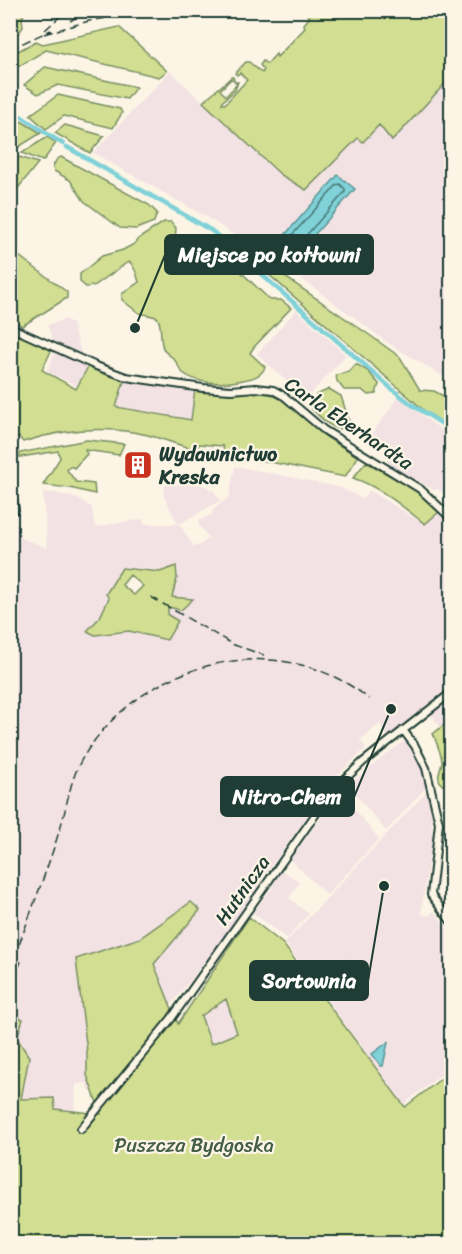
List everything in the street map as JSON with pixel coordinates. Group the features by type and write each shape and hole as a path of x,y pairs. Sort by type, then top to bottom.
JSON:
{"street":[{"name":"Carla Eberhardta","path":"10,327 126,377 203,388 273,390 284,396 324,430 420,489 452,519"},
{"path":"10,481 15,510"},
{"name":"Hutnicza","path":"81,1129 171,1019 332,792 351,772 452,692"},
{"path":"403,730 426,768 438,823 430,896 452,923"}],"shaded area":[{"path":"170,71 281,175 306,190 358,138 363,142 380,125 392,141 451,77 451,381 391,345 309,284 205,216 93,153"},
{"path":"296,310 346,355 306,399 257,354"},
{"path":"66,319 72,324 82,355 53,341 47,325"},
{"path":"57,349 89,365 79,387 47,371"},
{"path":"125,378 195,389 191,420 115,407"},
{"path":"398,397 451,437 451,507 443,501 444,494 438,489 434,490 389,465 385,445 379,445 369,438"},
{"path":"235,466 339,487 363,499 369,490 424,524 440,511 451,524 451,686 388,737 380,724 360,740 366,748 334,779 267,872 227,933 102,1094 90,1091 86,1083 76,1084 75,1110 55,1109 54,1098 20,1099 29,1057 17,1038 23,1019 11,1015 10,495 21,538 47,548 43,492 80,499 92,508 95,527 142,519 145,524 178,524 163,494 166,483 177,485 178,482 187,485 192,481 208,487 210,491 213,489 220,501 179,524 194,547 209,538 198,524 200,520 213,514 212,511 229,497","holes":["122,568 160,572 177,578 172,597 192,599 168,607 167,640 129,631 95,635 88,631 100,617 109,598 106,594"]},
{"path":"451,696 451,719 441,728 430,713"},
{"path":"405,740 419,763 427,787 386,831 348,785"},
{"path":"428,790 432,839 421,913 428,916 434,911 451,933 451,1067 404,1104 285,943"},
{"path":"340,792 379,839 327,895 290,860"},
{"path":"282,870 300,882 289,898 309,914 287,939 253,913"},
{"path":"226,999 238,1033 211,1044 201,1016"}],"green space":[{"path":"11,10 26,11 22,18 23,27 11,42"},
{"path":"303,11 452,11 451,77 392,141 379,125 363,142 358,138 306,190 281,175 203,102 233,77 234,80 231,79 220,90 226,96 237,84 235,82 238,82 235,90 222,102 225,104 247,80 240,73 237,75 235,73 246,62 262,73 264,70 260,65 263,61 267,64 276,54 277,57 305,28 304,24 310,17"},
{"path":"119,27 167,71 159,77 46,50 11,71 11,55 36,41 43,44"},
{"path":"45,67 136,87 127,99 58,85 38,94 24,85"},
{"path":"58,95 120,109 122,113 113,128 64,116 46,129 30,115"},
{"path":"21,121 41,133 17,148 11,145 11,127"},
{"path":"65,125 104,136 90,153 55,133"},
{"path":"47,137 56,143 43,161 22,153"},
{"path":"19,157 38,163 11,197 11,163"},
{"path":"61,157 149,205 157,213 154,222 136,229 120,228 84,201 70,180 54,171 53,166"},
{"path":"164,222 171,222 176,228 176,241 179,247 199,270 206,270 211,264 200,247 203,242 209,241 270,300 281,300 291,308 250,353 265,367 257,376 217,383 195,379 183,373 164,350 157,317 139,313 122,300 122,294 139,282 131,263 128,262 94,286 86,287 80,282 80,274 102,256 134,244"},
{"path":"243,248 400,357 420,390 434,391 451,400 451,428 426,412 244,253"},
{"path":"11,250 67,292 67,298 22,326 11,319"},
{"path":"11,331 52,349 42,370 76,389 89,365 125,378 116,407 191,420 195,389 227,393 260,388 281,397 326,437 358,457 345,477 244,455 224,453 223,446 199,444 197,450 154,437 117,430 69,432 23,442 19,437 11,440"},
{"path":"356,364 368,371 379,384 376,394 368,395 362,390 344,390 337,381 336,375 349,372"},
{"path":"329,389 341,396 350,424 346,428 341,429 330,425 312,409 316,395"},
{"path":"87,440 124,444 119,455 85,450 87,454 74,468 70,466 67,470 76,482 94,484 95,494 43,485 60,458 58,451 20,457 20,453"},
{"path":"366,462 420,492 440,511 425,524 382,492 353,478"},
{"path":"176,566 177,578 172,597 193,599 181,610 168,607 168,615 178,621 167,640 129,631 95,635 87,631 100,617 109,598 106,594 122,568 160,572","holes":["130,575 143,586 134,595 122,585"]},
{"path":"451,719 451,786 442,785 439,779 442,759 433,734"},
{"name":"Puszcza Bydgoska","path":"191,902 200,910 154,964 178,1024 249,917 283,944 405,1107 451,1071 451,1243 11,1244 11,1015 23,1019 17,1038 29,1057 21,1099 54,1098 55,1109 101,1114 87,1075 87,1052 76,959 140,938","holes":["226,999 237,1033 211,1044 201,1016"]},
{"path":"349,960 357,967 347,979 339,971"}],"water":[{"path":"338,175 355,189 292,260 275,246"},
{"path":"388,1042 383,1066 381,1066 372,1054"}],"waterway":[{"path":"10,109 46,133"},
{"path":"49,135 63,144"},
{"path":"67,147 212,231 392,389 452,430"}],"railway":[{"path":"45,30 67,10"},
{"path":"70,21 89,10"},
{"path":"44,34 89,21 117,16 274,10"},
{"path":"10,49 51,30"},
{"path":"151,597 234,645 264,655"},
{"path":"10,970 53,850 71,786 82,759 107,725 139,698 175,677 214,664 254,660 294,663 333,676 369,699"},
{"path":"10,993 21,961"}],"place":[{"name":"Miejsce po kotłowni","path":"135,328"},
{"name":"Wydawnictwo Kreska","path":"138,465"},
{"name":"Nitro-Chem","path":"391,709"},
{"name":"Sortownia","path":"384,886"}]}
